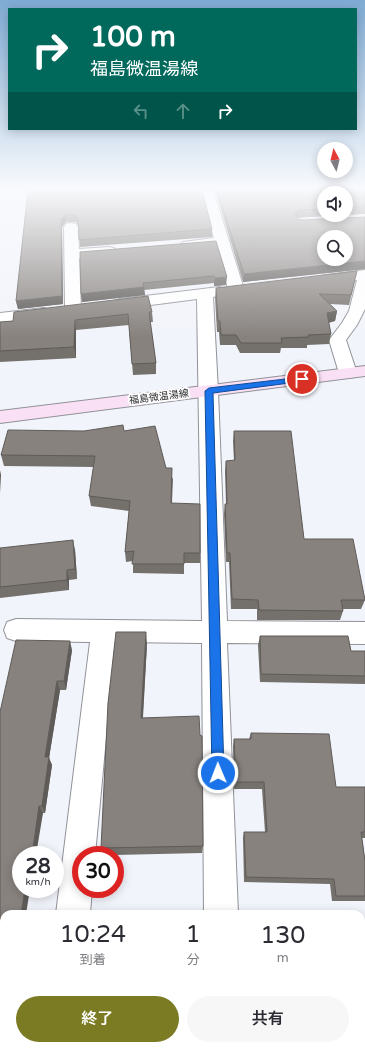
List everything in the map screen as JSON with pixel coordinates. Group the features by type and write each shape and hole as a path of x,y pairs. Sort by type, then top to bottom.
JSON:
{"main road":[{"name":"福島微温湯線","path":"0,417 357,372"}],"street":[{"path":"71,239 73,309"},
{"path":"104,306 243,289 221,239"},
{"path":"175,246 222,242"},
{"path":"72,254 120,250"},
{"path":"312,281 365,275 361,296 354,319 337,340 357,372"},
{"path":"205,294 209,391 222,910"},
{"path":"0,318 89,307"},
{"path":"16,630 365,634"},
{"path":"73,910 104,630"}],"building":[{"path":"23,239 61,239 62,296 16,301"},
{"path":"233,239 317,239 317,266 318,266 244,274"},
{"path":"353,239 365,239 365,261 353,262"},
{"path":"216,241 227,277 215,278 214,276 143,283 144,287 81,294 80,252"},
{"path":"357,271 351,295 319,294 337,311 327,313 331,334 308,335 309,337 281,338 282,343 241,343 236,335 221,335 220,321 218,321 216,288"},
{"path":"148,296 152,312 149,312 156,363 132,364 128,314 75,320 74,347 0,351 0,322 13,321 14,312"},
{"path":"123,425 124,431 155,426 166,468 172,468 171,503 200,504 200,553 184,553 184,564 132,564 134,551 125,552 130,501 89,496 95,456 1,455 8,430 84,431"},
{"path":"234,431 291,431 304,539 353,539 365,600 341,600 343,611 259,610 258,600 232,599 230,553 227,553 225,504 227,504 226,461 235,460"},
{"path":"73,540 75,569 67,570 67,580 0,587 0,548"},
{"path":"116,632 146,632 141,718 199,716 200,735 202,736 203,846 124,848 124,846 101,846 108,703"},
{"path":"260,636 348,636 351,651 365,651 365,676 261,674"},
{"path":"16,640 70,641 64,681 57,681 45,757 49,757 42,806 39,806 33,846 12,846 12,898 24,898 22,910 0,910 0,712"},
{"path":"251,733 329,734 336,787 365,787 365,832 361,832 365,861 365,896 336,896 334,879 246,877 244,832 267,832 264,782 236,782 234,739 251,739"}],"route":[{"path":"218,773 209,391 302,379"}]}
